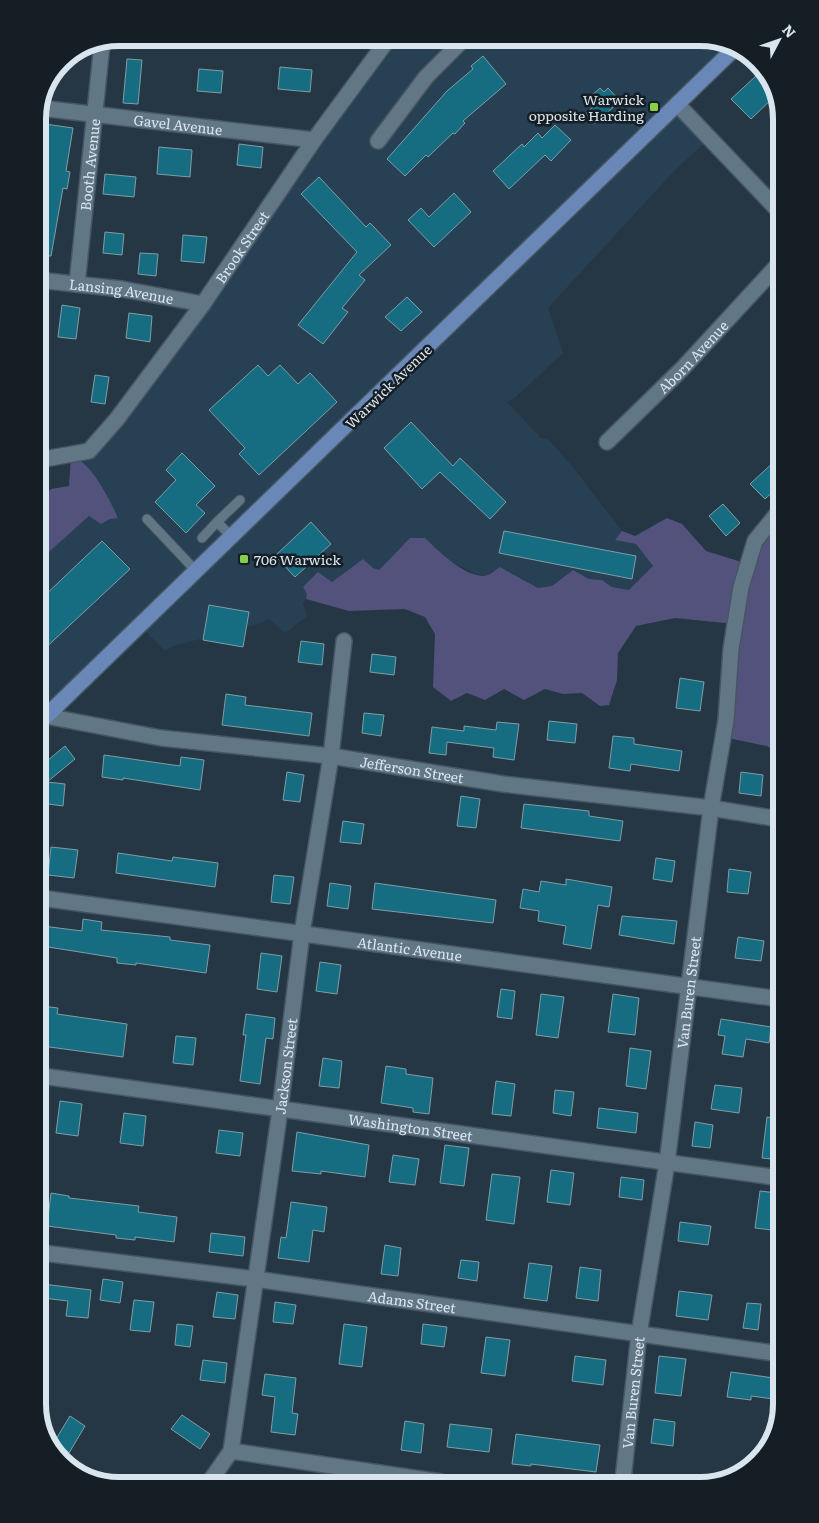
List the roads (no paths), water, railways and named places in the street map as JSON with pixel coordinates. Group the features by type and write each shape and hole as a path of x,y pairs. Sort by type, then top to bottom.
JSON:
{"main road":[{"name":"Warwick Avenue","path":"46,717 233,538 730,53"}],"street":[{"name":"Brook Street","path":"46,459 88,451 117,419 203,304 314,140 383,46"},
{"path":"378,141 426,77 457,46"},
{"name":"Booth Avenue","path":"77,284 102,49"},
{"path":"677,104 773,205"},
{"name":"Gavel Avenue","path":"47,109 314,140"},
{"name":"Aborn Avenue","path":"607,442 682,369 773,270"},
{"name":"Lansing Avenue","path":"46,281 122,289 203,304"},
{"name":"Van Buren Street","path":"623,1477 639,1334 666,1162 711,808 726,720 731,649 742,586 755,541 773,519"},
{"name":"Jackson Street","path":"213,1477 231,1451 280,1110 302,933 331,756 344,641"},
{"name":"Jefferson Street","path":"46,719 161,738 331,756 503,784 711,808 773,818"},
{"name":"Atlantic Avenue","path":"46,899 773,998"},
{"name":"Washington Street","path":"46,1077 773,1177"},
{"name":"Adams Street","path":"46,1253 255,1279 773,1353"},
{"path":"231,1451 407,1477"}],"lane":[{"path":"202,538 240,500"},
{"path":"147,518 197,572"},
{"path":"217,522 233,538"}],"place":[{"name":"Warwick opposite Harding","path":"654,107"},
{"name":"706 Warwick","path":"244,559"}]}
